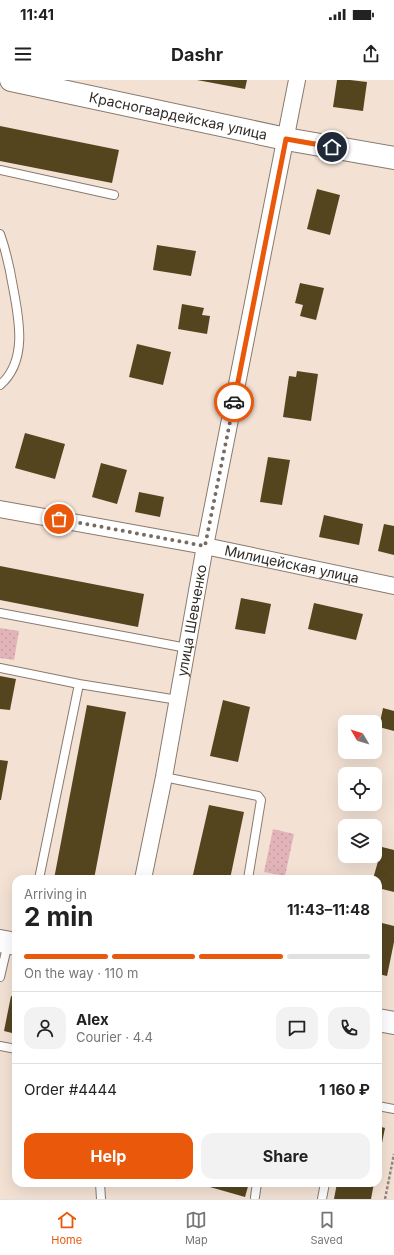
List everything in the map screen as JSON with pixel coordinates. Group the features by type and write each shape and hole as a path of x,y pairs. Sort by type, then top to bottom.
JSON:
{"street":[{"name":"Красногвардейская улица","path":"10,80 286,139 394,158"},
{"name":"улица Шевченко","path":"145,875 164,777 205,546 297,80"},
{"name":"Милицейская улица","path":"0,509 205,546 394,586"},
{"path":"382,1021 394,1023"}],"lane":[{"path":"0,170 114,195"},
{"path":"0,234 8,262 19,316 19,344 15,365 6,380 0,385"},
{"path":"0,613 187,648"},
{"path":"0,668 79,684 178,700"},
{"path":"39,875 79,684"},
{"path":"164,777 258,796 261,800 249,875"},
{"path":"0,977 8,942"},
{"path":"0,1046 12,1049"},
{"path":"382,1107 394,1109"},
{"path":"100,1187 101,1199"},
{"path":"254,1197 256,1187"},
{"path":"322,1199 324,1187"}],"path":[{"path":"385,1199 394,1154"}],"shaded area":[{"path":"0,628 19,631 14,660 0,658"},
{"path":"273,829 294,834 285,875 264,872"}],"building":[{"path":"197,80 247,80 245,89"},
{"path":"337,80 367,82 363,111 333,107"},
{"path":"0,126 119,150 112,183 0,161"},
{"path":"317,189 340,195 330,235 307,229"},
{"path":"157,245 196,251 191,276 153,270"},
{"path":"300,283 324,288 316,320 300,316 303,305 295,303"},
{"path":"182,304 204,308 202,315 210,316 207,334 178,329"},
{"path":"137,344 171,352 163,385 129,377"},
{"path":"297,371 318,374 311,421 283,417 289,376 296,377"},
{"path":"25,433 65,444 55,479 15,468"},
{"path":"268,457 290,460 282,505 260,502"},
{"path":"101,463 127,470 117,504 92,497"},
{"path":"139,492 164,497 160,517 135,512"},
{"path":"324,515 363,524 359,545 319,537"},
{"path":"384,524 394,526 394,555 378,551"},
{"path":"0,566 144,594 138,627 0,600"},
{"path":"241,598 271,604 265,634 235,629"},
{"path":"314,603 363,614 356,640 308,629"},
{"path":"0,676 16,679 10,710 0,709"},
{"path":"223,700 250,707 238,762 210,756"},
{"path":"87,705 126,712 95,875 55,875"},
{"path":"383,708 394,711 394,731 382,728"},
{"path":"0,760 8,761 1,800 0,800"},
{"path":"209,805 244,812 231,875 193,875"},
{"path":"382,847 394,850 394,892 382,889 382,875 374,875 378,863 382,863"},
{"path":"382,923 394,926 394,942 387,976 382,975"},
{"path":"11,996 12,996 12,1033 4,1031"},
{"path":"382,1127 385,1128 382,1143"},
{"path":"210,1187 248,1187 245,1197"},
{"path":"336,1187 373,1187 371,1199 334,1199"}],"way so far":[{"path":"59,519 205,546 234,402"}],"route":[{"path":"234,402 286,139 332,147"}]}
